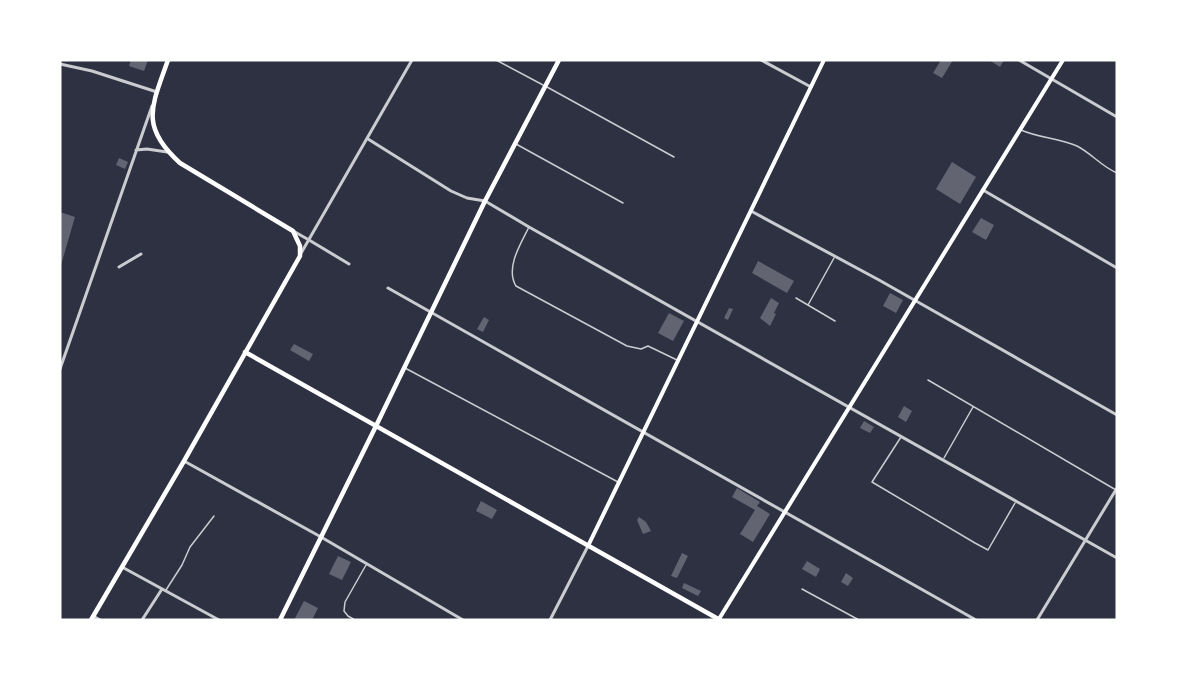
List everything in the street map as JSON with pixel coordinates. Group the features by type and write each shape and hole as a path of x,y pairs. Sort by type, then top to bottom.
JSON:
{"main road":[{"path":"92,618 300,256 300,246 293,231 180,163 168,152 158,137 153,122 152,106 168,60"},
{"path":"280,620 485,201 559,60"},
{"path":"588,546 824,60"},
{"path":"245,352 719,620 1063,60"}],"street":[{"path":"300,256 412,60"},
{"path":"761,60 811,87"},
{"path":"1019,60 1117,117"},
{"path":"60,64 92,71 157,92"},
{"path":"60,369 152,106"},
{"path":"368,139 451,191 466,198 485,201 1117,558"},
{"path":"136,150 147,148 168,152"},
{"path":"983,190 1117,268"},
{"path":"751,211 915,300 1117,415"},
{"path":"293,231 349,264"},
{"path":"119,267 141,254"},
{"path":"388,288 976,620"},
{"path":"184,461 321,537 463,620"},
{"path":"1037,620 1117,489"},
{"path":"550,620 588,546"},
{"path":"122,567 219,620"},
{"path":"142,620 164,590"},
{"path":"92,618 100,620"}],"lane":[{"path":"496,60 674,157"},
{"path":"1020,129 1035,136 1061,140 1078,146 1117,173"},
{"path":"515,143 623,203"},
{"path":"529,227 514,259 512,280 516,286 627,346 641,349 648,346 678,360"},
{"path":"808,305 835,256"},
{"path":"796,298 835,321"},
{"path":"403,367 618,482"},
{"path":"928,380 1117,489"},
{"path":"943,460 973,407"},
{"path":"901,437 872,482 957,533 988,550 1016,502"},
{"path":"164,590 182,565 190,547 214,516"},
{"path":"355,620 344,611 345,602 366,564"},
{"path":"802,589 859,620"}],"building":[{"path":"131,60 148,60 144,71 129,66"},
{"path":"941,60 953,60 942,78 933,73"},
{"path":"989,60 1004,60 1000,67"},
{"path":"119,158 128,162 125,169 116,165"},
{"path":"952,162 976,177 960,204 936,189"},
{"path":"60,212 75,217 61,265 60,265"},
{"path":"981,218 994,225 986,240 972,232"},
{"path":"758,261 794,281 787,293 752,273"},
{"path":"890,293 903,300 896,313 883,306"},
{"path":"771,298 779,303 770,326 760,318"},
{"path":"729,308 733,309 728,320 724,318"},
{"path":"669,313 684,321 673,341 658,333"},
{"path":"484,317 489,320 483,332 477,329"},
{"path":"294,344 313,354 309,361 290,350"},
{"path":"904,406 912,411 906,422 898,417"},
{"path":"864,421 874,427 870,433 860,428"},
{"path":"737,488 760,502 757,506 770,514 753,542 740,534 755,510 732,497"},
{"path":"481,501 497,510 492,519 476,511"},
{"path":"639,517 646,522 651,531 643,534 637,520"},
{"path":"682,553 688,556 677,578 671,576"},
{"path":"338,556 351,562 342,580 329,574"},
{"path":"807,561 820,569 816,577 802,569"},
{"path":"846,573 853,578 848,586 841,582"},
{"path":"684,583 701,591 698,596 682,588"},
{"path":"304,601 318,608 312,620 294,620"}]}
